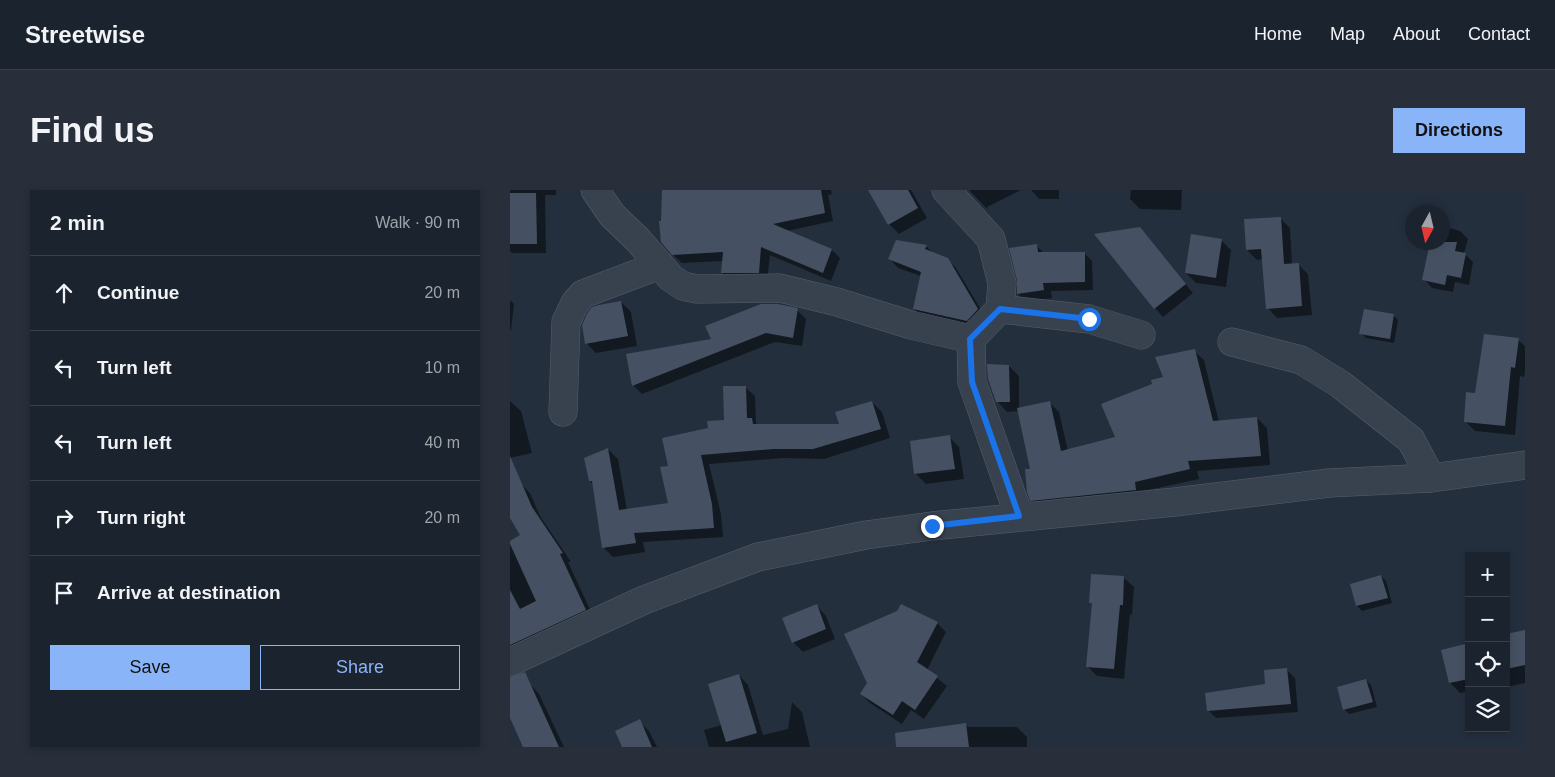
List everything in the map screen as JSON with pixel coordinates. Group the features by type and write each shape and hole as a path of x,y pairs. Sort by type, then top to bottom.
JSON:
{"street":[{"path":"595,190 612,215 638,240 671,278 683,286 697,289 780,288 837,302 911,325 970,339"},
{"path":"946,190 991,239 1002,283 1000,309 970,339 972,382 1019,516"},
{"path":"564,412 566,322 574,302 583,294 660,265"},
{"path":"1000,309 1089,319 1141,335"},
{"path":"1232,342 1302,360 1340,384 1411,440 1431,478"},
{"path":"510,662 644,600 758,557 866,535 1019,516 1175,502 1329,483 1431,478 1525,465"}],"building":[{"path":"662,190 821,190 825,213 773,224 832,249 823,273 761,247 759,273 721,273 723,252 672,255 661,242 659,221 661,221"},
{"path":"868,190 908,190 918,208 888,225"},
{"path":"510,193 536,193 537,244 510,244"},
{"path":"1281,217 1284,264 1299,263 1302,306 1266,309 1261,249 1246,250 1244,219"},
{"path":"1140,227 1186,284 1154,309 1094,234"},
{"path":"1191,234 1222,239 1216,278 1185,273"},
{"path":"896,240 927,245 925,249 948,258 978,309 967,321 913,309 921,272 888,259"},
{"path":"1450,242 1457,242 1455,251 1466,253 1461,278 1447,275 1445,285 1422,280 1428,250 1450,250"},
{"path":"1037,244 1038,252 1085,252 1085,282 1043,283 1044,290 1017,294 1017,280 1009,248"},
{"path":"621,301 628,336 585,344 582,325 592,307"},
{"path":"761,304 778,304 798,308 793,338 766,333 632,386 626,354 711,339 705,326"},
{"path":"1364,309 1394,314 1390,339 1359,334"},
{"path":"1484,334 1519,338 1515,368 1511,367 1505,426 1464,422 1466,392 1475,393"},
{"path":"1195,349 1213,421 1257,417 1261,456 1188,461 1190,469 1135,482 1136,490 1030,501 1027,492 1025,469 1030,469 1017,408 1050,401 1061,451 1115,437 1101,404 1152,384 1151,380 1163,377 1155,357"},
{"path":"987,364 1009,365 1010,402 996,402 988,379"},
{"path":"723,386 746,386 747,418 752,418 753,424 839,424 835,412 872,401 881,429 813,449 773,449 701,455 712,504 714,528 634,533 636,543 602,548 592,481 589,481 584,458 608,448 619,510 668,503 660,467 668,466 662,438 708,428 707,421 724,420"},
{"path":"950,435 955,469 914,474 910,441"},
{"path":"510,456 532,507 563,553 560,554 586,610 510,645 510,590 520,609 536,601 510,544 510,541 520,535 510,518"},
{"path":"1091,574 1124,576 1123,605 1120,605 1114,669 1086,667 1092,603 1089,603"},
{"path":"1381,575 1388,598 1356,606 1350,584"},
{"path":"817,604 826,629 792,643 782,618"},
{"path":"901,604 938,622 917,662 938,676 915,710 902,701 893,715 860,694 867,683 844,634 897,611"},
{"path":"1525,630 1525,665 1510,668 1510,633"},
{"path":"1465,644 1465,680 1449,683 1441,650"},
{"path":"1287,668 1291,704 1207,711 1205,693 1265,684 1264,670"},
{"path":"525,672 559,747 523,747 510,718 510,677"},
{"path":"739,674 757,733 726,742 708,684"},
{"path":"1366,679 1373,702 1343,710 1337,687"},
{"path":"640,719 652,747 622,747 615,731"},
{"path":"966,723 969,747 896,747 895,733"}],"route":[{"path":"932,526 1019,516 972,382 970,339 1000,309 1089,319"}]}
